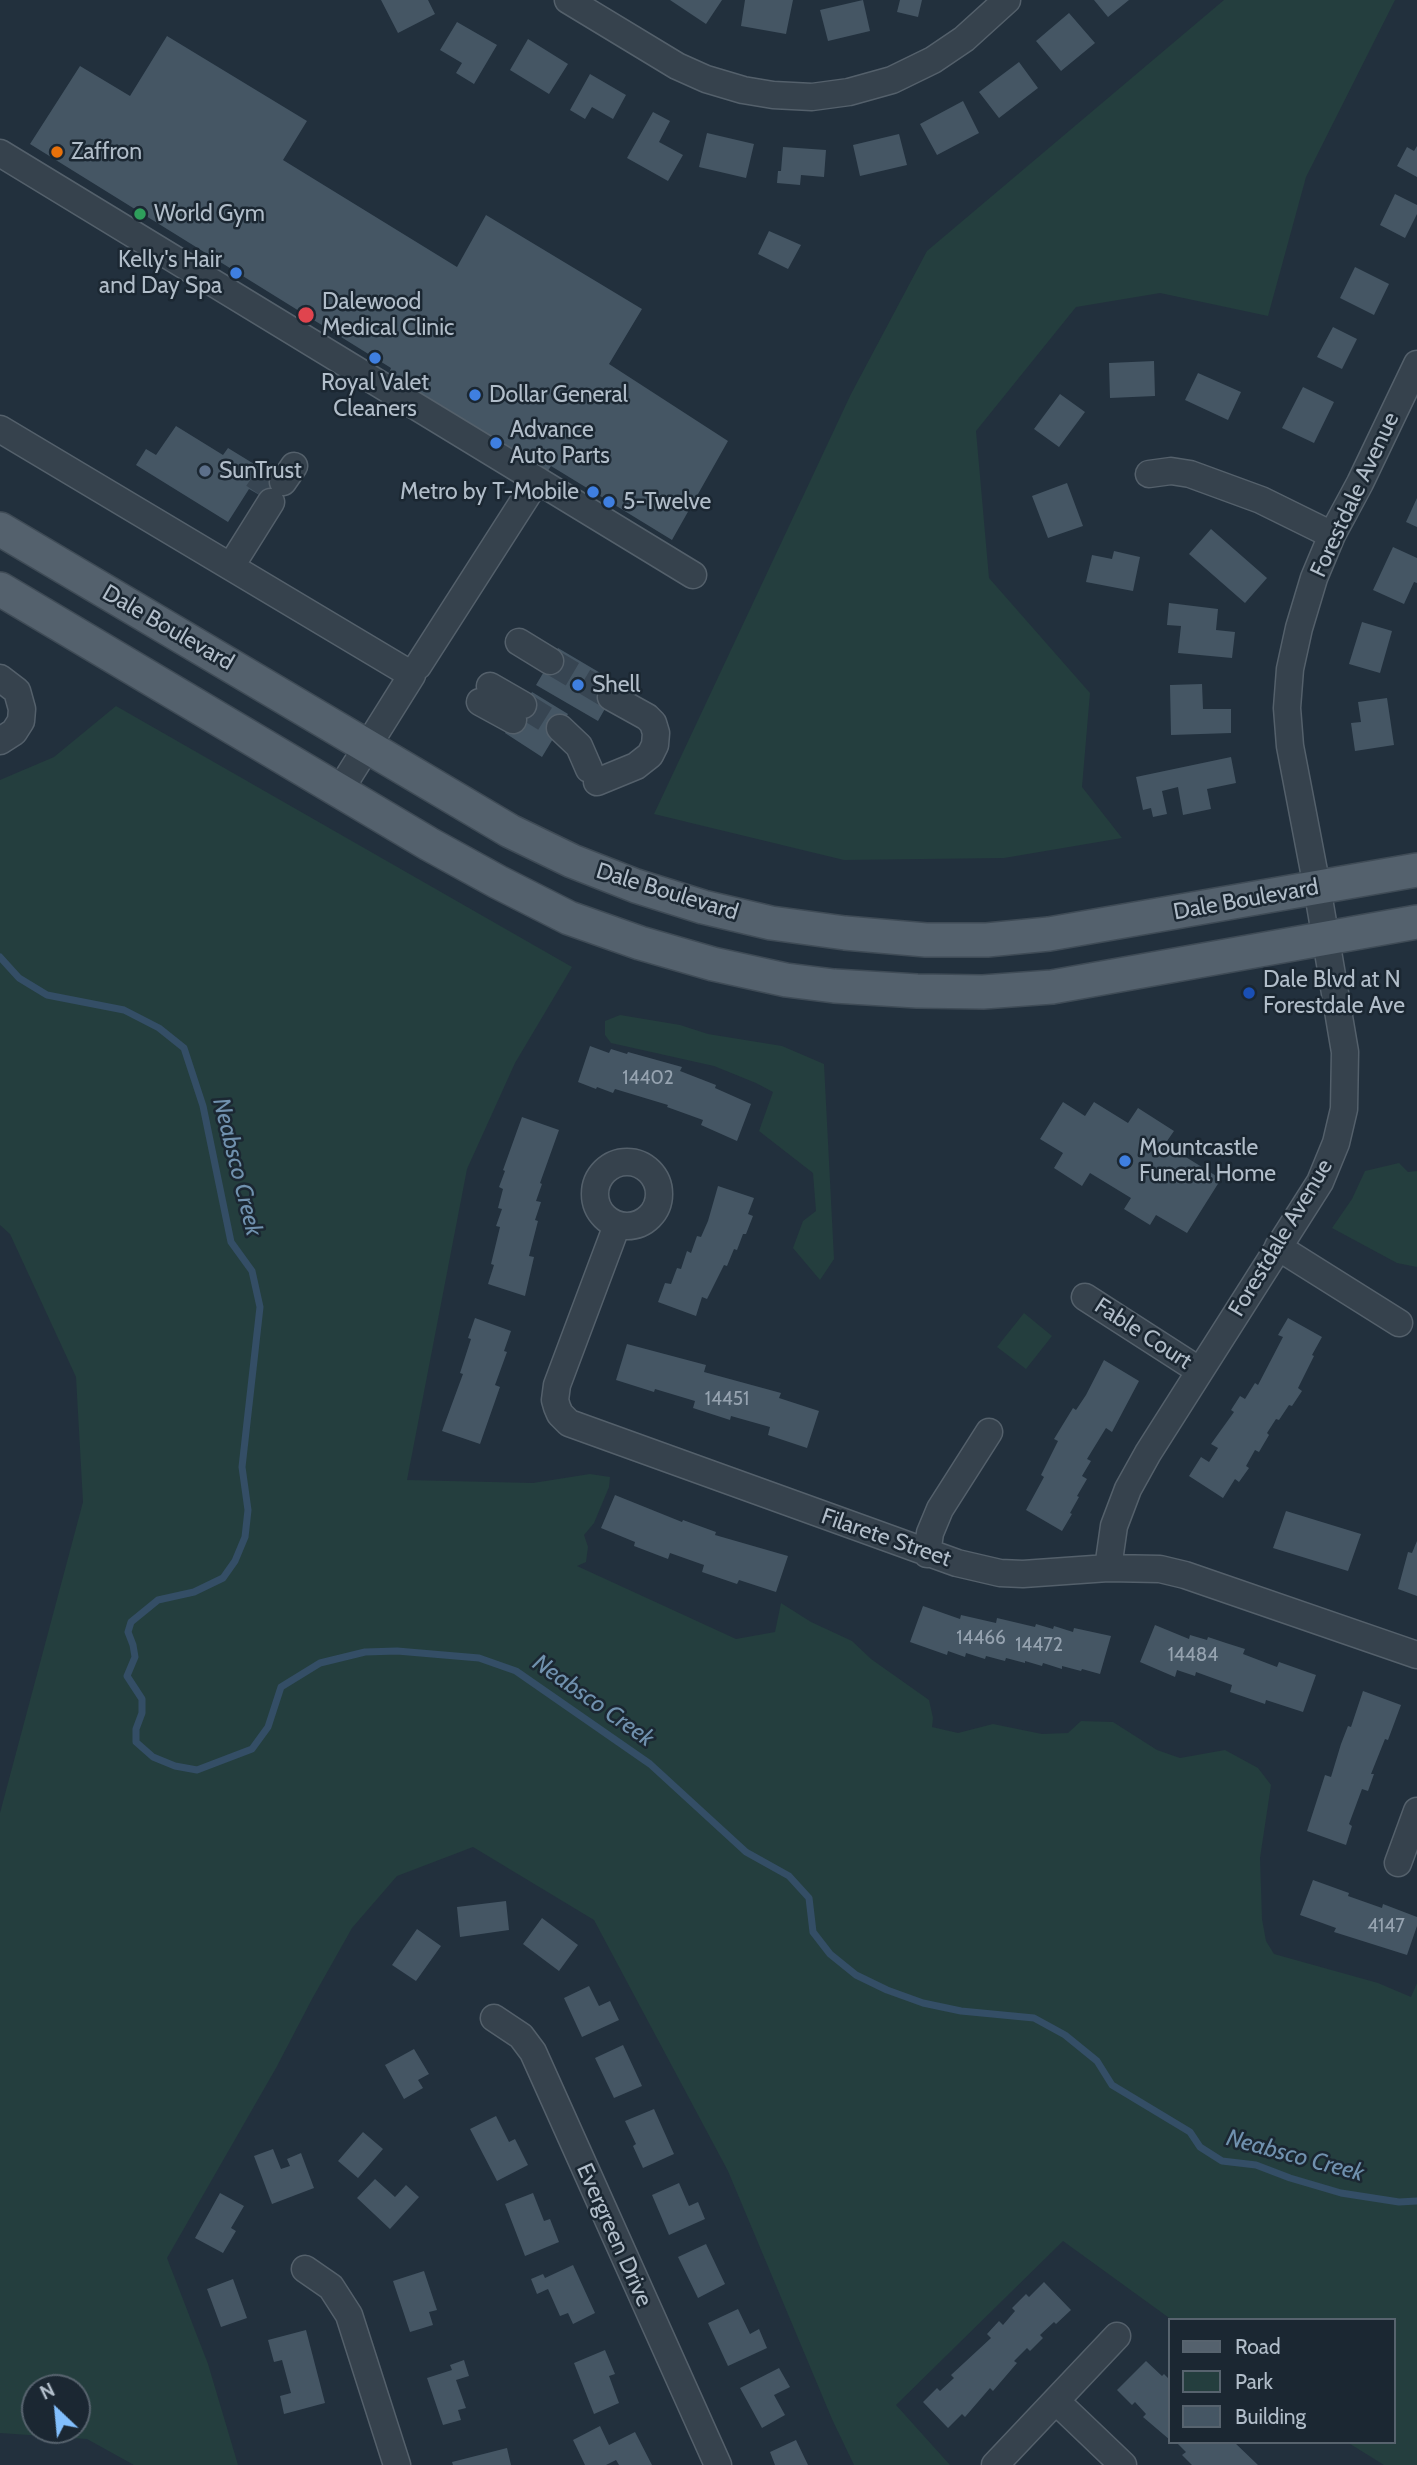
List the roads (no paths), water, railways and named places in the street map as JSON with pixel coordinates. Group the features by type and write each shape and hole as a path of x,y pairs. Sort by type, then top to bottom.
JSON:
{"main road":[{"name":"Dale Boulevard","path":"0,529 510,831 572,861 636,886 703,907 771,923 845,933 912,939 987,940 1049,934 1417,870"},
{"path":"0,589 429,844 569,918 713,964 786,980 917,992 983,992 1052,987 1417,922"}],"street":[{"path":"568,0 677,66 706,79 743,90 812,97 849,92 892,80 933,60 964,39 1007,0"},
{"path":"0,153 693,575"},
{"name":"Forestdale Avenue","path":"1108,1568 1114,1527 1128,1489 1320,1182 1336,1143 1344,1109 1345,1052 1290,746 1287,708 1290,669 1314,578 1332,535 1417,364"},
{"path":"0,429 412,675 340,790"},
{"path":"1149,474 1171,471 1190,474 1261,499 1332,535"},
{"path":"224,562 276,479"},
{"path":"418,666 537,480"},
{"path":"519,642 550,661"},
{"path":"0,678 17,691 22,709 21,721 14,732 0,741"},
{"path":"485,694 518,713"},
{"path":"597,782 636,766 650,755 655,745 653,723 611,697"},
{"name":"Filarete Street","path":"617,1225 557,1385 555,1400 560,1414 569,1423 927,1554 978,1569 1034,1574 1108,1568 1160,1569 1185,1574 1417,1655"},
{"path":"1278,1247 1399,1324"},
{"name":"Fable Court","path":"1085,1297 1200,1371"},
{"path":"927,1554 930,1533 940,1509 989,1432"},
{"path":"1398,1863 1417,1811"},
{"name":"Evergreen Drive","path":"494,2018 521,2036 533,2052 718,2465"},
{"path":"305,2269 331,2287 349,2315 397,2465"},
{"path":"995,2465 1117,2336"},
{"path":"1056,2401 1123,2465"}],"waterway":[{"name":"Neabsco Creek","path":"0,957 19,978 47,995 124,1010 159,1028 184,1048 203,1106 231,1242 252,1271 260,1307 242,1467 248,1510 245,1537 235,1561 223,1578 194,1592 158,1600 131,1622 128,1632 135,1657 127,1676 142,1699 136,1742 153,1757 175,1766 197,1770 252,1749 268,1727 281,1687 320,1663 365,1652 397,1651 479,1658 516,1671 650,1764 746,1852 789,1876 809,1898 813,1932 830,1954 856,1975 923,2003 961,2011 1034,2018 1065,2035 1097,2061 1112,2085 1190,2132 1200,2147 1222,2161 1256,2165 1341,2193 1399,2202 1417,2201"}],"tunnel":[{"path":"257,493 270,474"},
{"path":"550,661 611,697"},
{"path":"523,705 560,728"}],"place":[{"name":"Zaffron","path":"57,152"},
{"name":"World Gym","path":"140,214"},
{"name":"Kelly's Hair and Day Spa","path":"236,273"},
{"name":"Dalewood Medical Clinic","path":"306,315"},
{"name":"Royal Valet Cleaners","path":"375,358"},
{"name":"Dollar General","path":"475,395"},
{"name":"Advance Auto Parts","path":"496,443"},
{"name":"SunTrust","path":"205,471"},
{"name":"Metro by T-Mobile","path":"593,492"},
{"name":"5-Twelve","path":"609,502"},
{"name":"Shell","path":"578,685"},
{"name":"Dale Blvd at N Forestdale Ave","path":"1249,993"},
{"name":"Mountcastle Funeral Home","path":"1125,1161"}]}
